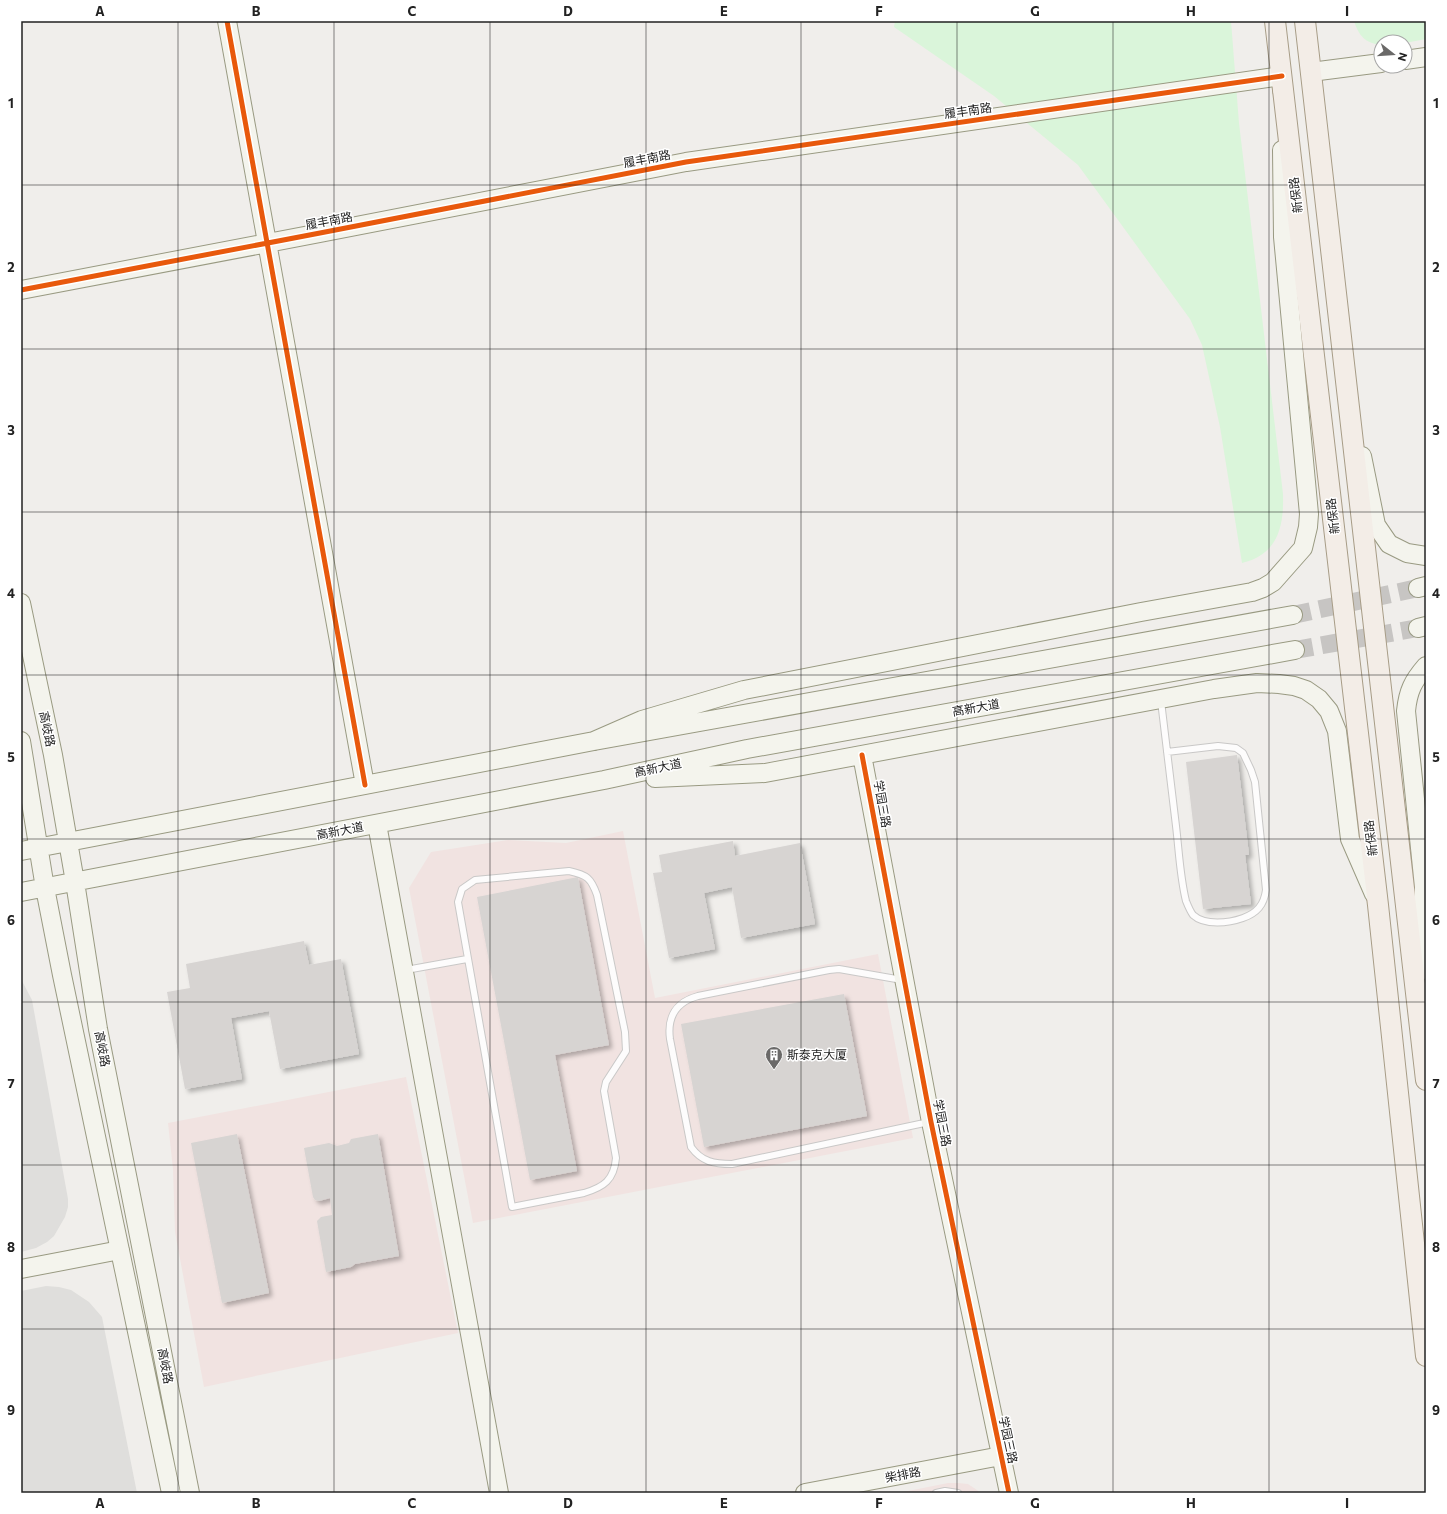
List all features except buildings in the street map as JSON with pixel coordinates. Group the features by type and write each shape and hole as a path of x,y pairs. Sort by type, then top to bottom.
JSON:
{"main road":[{"path":"227,21 365,785"},
{"name":"新保路","path":"1275,21 1378,905 1426,1356"},
{"path":"1305,21 1343,366 1426,1080"},
{"path":"1413,59 1426,57"},
{"path":"1311,72 1373,64"},
{"path":"594,741 642,720 744,690 1141,612 1252,592 1273,582 1303,548 1308,527 1309,514 1283,237 1282,76"},
{"name":"履丰南路","path":"21,290 723,155 1282,76"},
{"path":"1343,366 1376,525 1389,544 1407,553 1426,556"},
{"name":"高岐路","path":"21,603 68,842 98,1029 190,1493"},
{"path":"21,851 594,741 1293,615"},
{"name":"高新大道","path":"21,892 604,780 747,749 1296,650"},
{"path":"1418,1010 1424,887 1406,711 1408,697 1415,679 1426,666"},
{"path":"604,780 765,773 1214,689 1257,683 1294,686 1306,690 1319,698 1329,711 1337,731 1350,839 1378,905"},
{"name":"高岐路","path":"21,741 46,888 171,1493"},
{"name":"学园三路","path":"862,755 931,1122 1009,1493"},
{"path":"377,824 499,1493"},
{"path":"21,1268 120,1250"},
{"name":"柴排路","path":"805,1493 1001,1456"}],"lane":[{"path":"1161,699 1167,752 1182,876 1190,911 1194,916 1202,920 1214,922 1238,920 1251,915 1263,904 1266,890 1255,782 1247,760 1243,753 1236,748 1229,746 1212,746 1167,752"},
{"path":"569,871 588,877 594,885 599,903 626,1042 626,1051 606,1082 604,1091 616,1158 615,1168 610,1178 595,1189 584,1193 512,1207 468,959 458,902 462,889 468,884 475,880 486,878 569,871"},
{"path":"404,971 468,959"},
{"path":"904,980 850,971 829,970 689,998 683,1002 672,1015 670,1022 670,1039 691,1147 701,1159 710,1162 732,1164 931,1122"},
{"path":"936,1493 945,1491 958,1493"}],"shaded area":[{"path":"623,831 655,998 878,954 913,1138 473,1223 409,888 431,852 508,840 566,843"},
{"path":"21,979 32,1000 68,1199 68,1207 65,1217 54,1236 36,1248 21,1252"},
{"path":"406,1077 458,1333 204,1387 175,1232 173,1169 168,1123"},
{"path":"46,1286 71,1290 89,1302 102,1317 137,1493 21,1493 21,1291"},
{"path":"948,1483 968,1484 980,1493 898,1493"}],"green space":[{"path":"895,21 1231,21 1239,123 1283,494 1280,528 1271,546 1264,553 1254,559 1242,563 1220,427 1202,345 1190,319 1078,165 994,96 894,27"},
{"path":"1354,21 1426,21 1426,39 1413,41 1413,34 1373,34 1373,44 1363,38"}],"tunnel":[{"path":"1293,615 1418,588"},
{"path":"1295,650 1418,628"}],"cycle path":[{"path":"227,21 365,785"},
{"path":"21,290 686,162 1282,76"},
{"path":"862,755 931,1122 1009,1493"}],"place":[{"name":"斯泰克大厦","path":"774,1070"}]}
